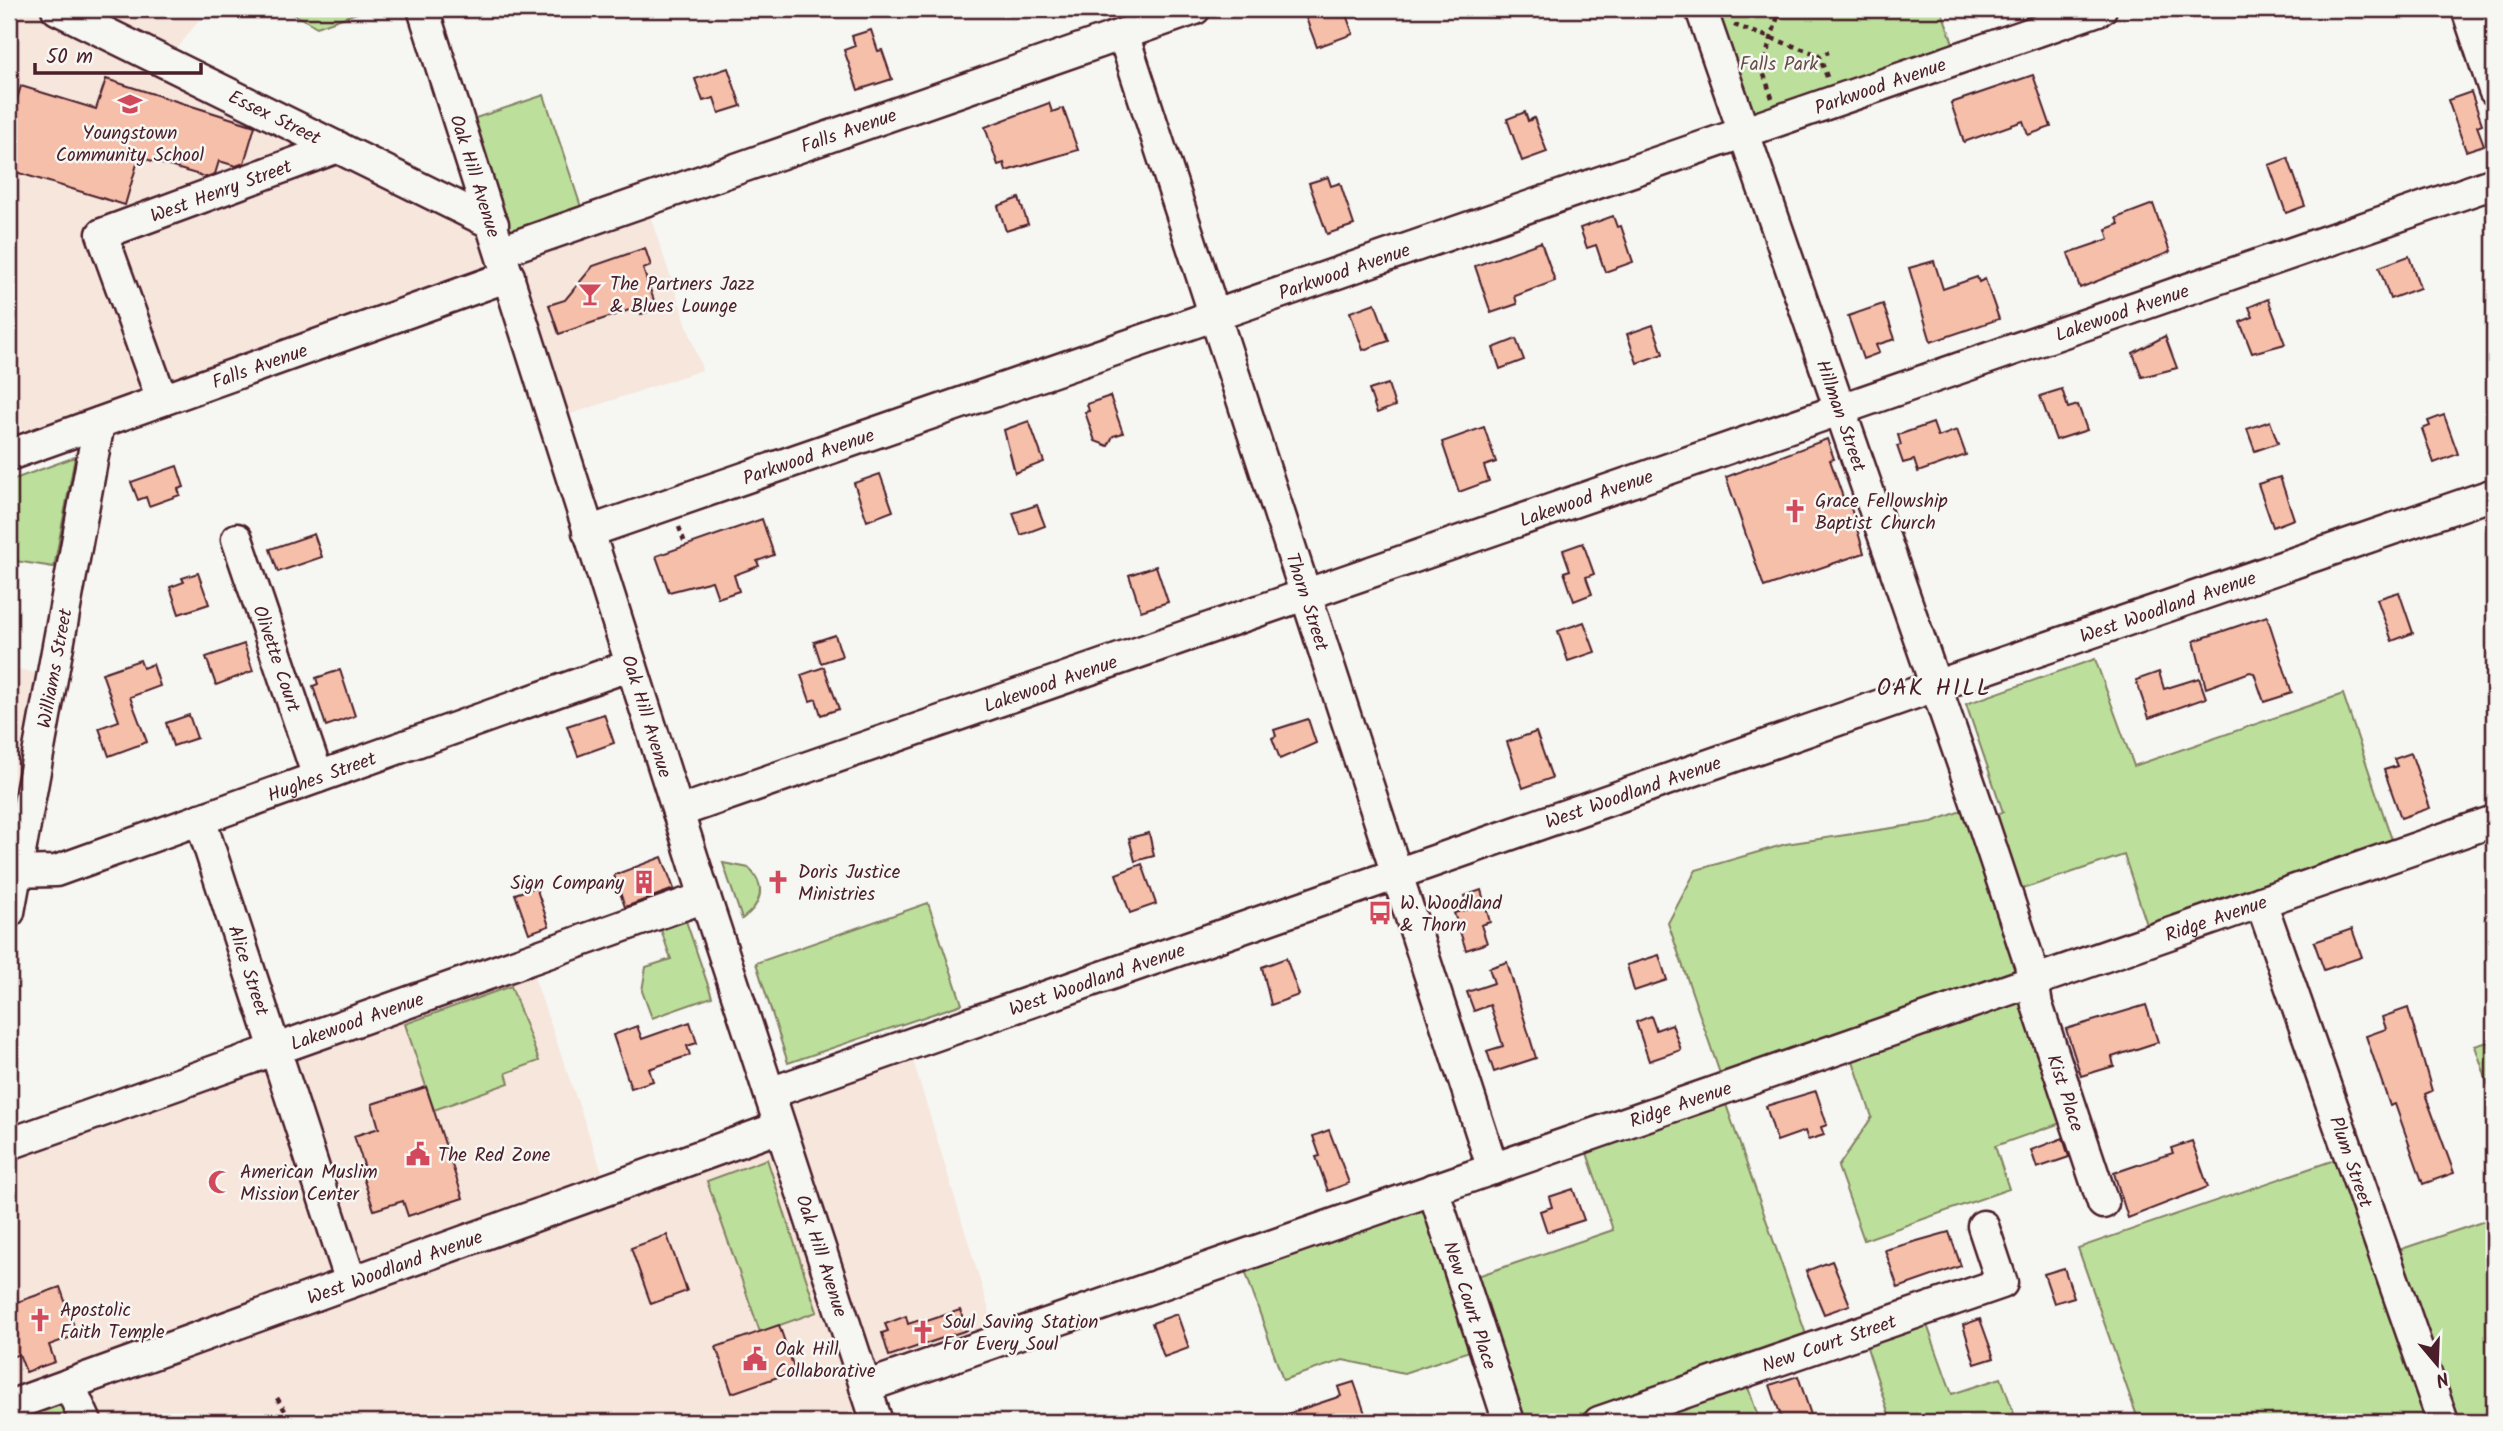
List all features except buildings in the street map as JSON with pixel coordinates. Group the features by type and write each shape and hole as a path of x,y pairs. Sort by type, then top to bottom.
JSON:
{"street":[{"name":"Essex Street","path":"57,9 338,147 501,251"},
{"name":"Oak Hill Avenue","path":"423,9 705,897 877,1422"},
{"name":"Falls Avenue","path":"9,455 162,400 501,251 1195,9"},
{"name":"Hillman Street","path":"1702,9 1936,686 2030,964 2032,982"},
{"name":"Parkwood Avenue","path":"588,532 2101,9"},
{"path":"2467,9 2494,90"},
{"name":"Thorn Street","path":"1124,34 1493,1169"},
{"name":"West Henry Street","path":"162,400 102,234 338,147"},
{"name":"Lakewood Avenue","path":"678,812 2494,183"},
{"name":"Williams Street","path":"9,912 12,873 99,423"},
{"name":"West Woodland Avenue","path":"770,1093 1396,873 2494,494"},
{"name":"Olivette Court","path":"237,539 318,777"},
{"name":"Hughes Street","path":"12,873 56,871 631,665"},
{"name":"Alice Street","path":"200,819 351,1282"},
{"name":"Ridge Avenue","path":"865,1387 2494,821"},
{"name":"Lakewood Avenue","path":"9,1144 705,897"},
{"name":"Plum Street","path":"2261,902 2443,1422"},
{"name":"Kist Place","path":"2032,982 2104,1203"},
{"name":"West Woodland Avenue","path":"9,1406 780,1127"},
{"name":"New Court Place","path":"1433,1189 1509,1422"},
{"name":"New Court Street","path":"1599,1422 2002,1283 1983,1226"},
{"path":"69,1384 86,1422"}],"path":[{"path":"1773,99 1762,69 1780,9"},
{"path":"1731,24 1819,55 1829,52"},
{"path":"1819,55 1828,80"},
{"path":"1755,71 1762,69"},
{"path":"678,525 686,546"},
{"path":"277,1398 291,1420"}],"shaded area":[{"path":"9,9 207,9 167,62 493,224 645,201 702,370 553,420 512,286 28,448 9,392"},
{"path":"9,667 53,677 9,912"},
{"path":"528,960 608,1189 780,1127 770,1093 908,1044 998,1340 866,1387 877,1422 86,1422 9,1406 9,1144"}],"green space":[{"path":"285,9 368,9 317,27"},
{"name":"Falls Park","path":"1701,9 1941,9 1958,58 1744,132"},
{"path":"544,95 586,222 501,251 461,123"},
{"path":"75,457 54,567 9,560 9,481"},
{"path":"2095,659 2134,766 2343,694 2397,855 2152,940 2124,855 2007,894 2075,1118 1995,1146 2009,1189 1864,1240 1838,1167 1872,1117 1848,1046 1725,1088 1668,923 1696,870 1786,844 1932,822 1977,805 1982,819 2003,812 1966,704"},
{"path":"723,863 749,868 758,882 758,901 742,919"},
{"path":"928,903 962,1004 788,1063 756,963"},
{"path":"685,918 712,997 652,1018 642,991 646,967 671,959 660,927"},
{"path":"511,986 539,1061 506,1073 509,1083 434,1110 405,1024"},
{"path":"2494,1040 2494,1102 2475,1046"},
{"path":"1721,1090 1811,1349 1743,1373 1760,1422 1509,1422 1484,1346 1404,1373 1343,1360 1283,1380 1240,1256 1433,1189 1463,1281 1613,1230 1582,1138"},
{"path":"2349,1155 2384,1255 2494,1218 2494,1422 2139,1422 2078,1248"},
{"path":"767,1159 817,1312 760,1332 707,1181"},
{"path":"1922,1311 1952,1394 2001,1378 2017,1422 1870,1422 1889,1415 1862,1332"},
{"path":"69,1384 86,1422 9,1422 9,1406"}],"place":[{"name":"Youngstown Community School","path":"130,104"},
{"name":"The Partners Jazz & Blues Lounge","path":"590,294"},
{"name":"Grace Fellowship Baptist Church","path":"1795,511"},
{"name":"Sign Company","path":"644,882"},
{"name":"Doris Justice Ministries","path":"778,882"},
{"name":"W. Woodland & Thorn","path":"1380,913"},
{"name":"The Red Zone","path":"418,1154"},
{"name":"American Muslim Mission Center","path":"220,1182"},
{"name":"Apostolic Faith Temple","path":"40,1320"},
{"name":"Soul Saving Station For Every Soul","path":"923,1332"},
{"name":"Oak Hill Collaborative","path":"755,1359"}],"district":[{"name":"OAK HILL","path":"1934,687"}]}
